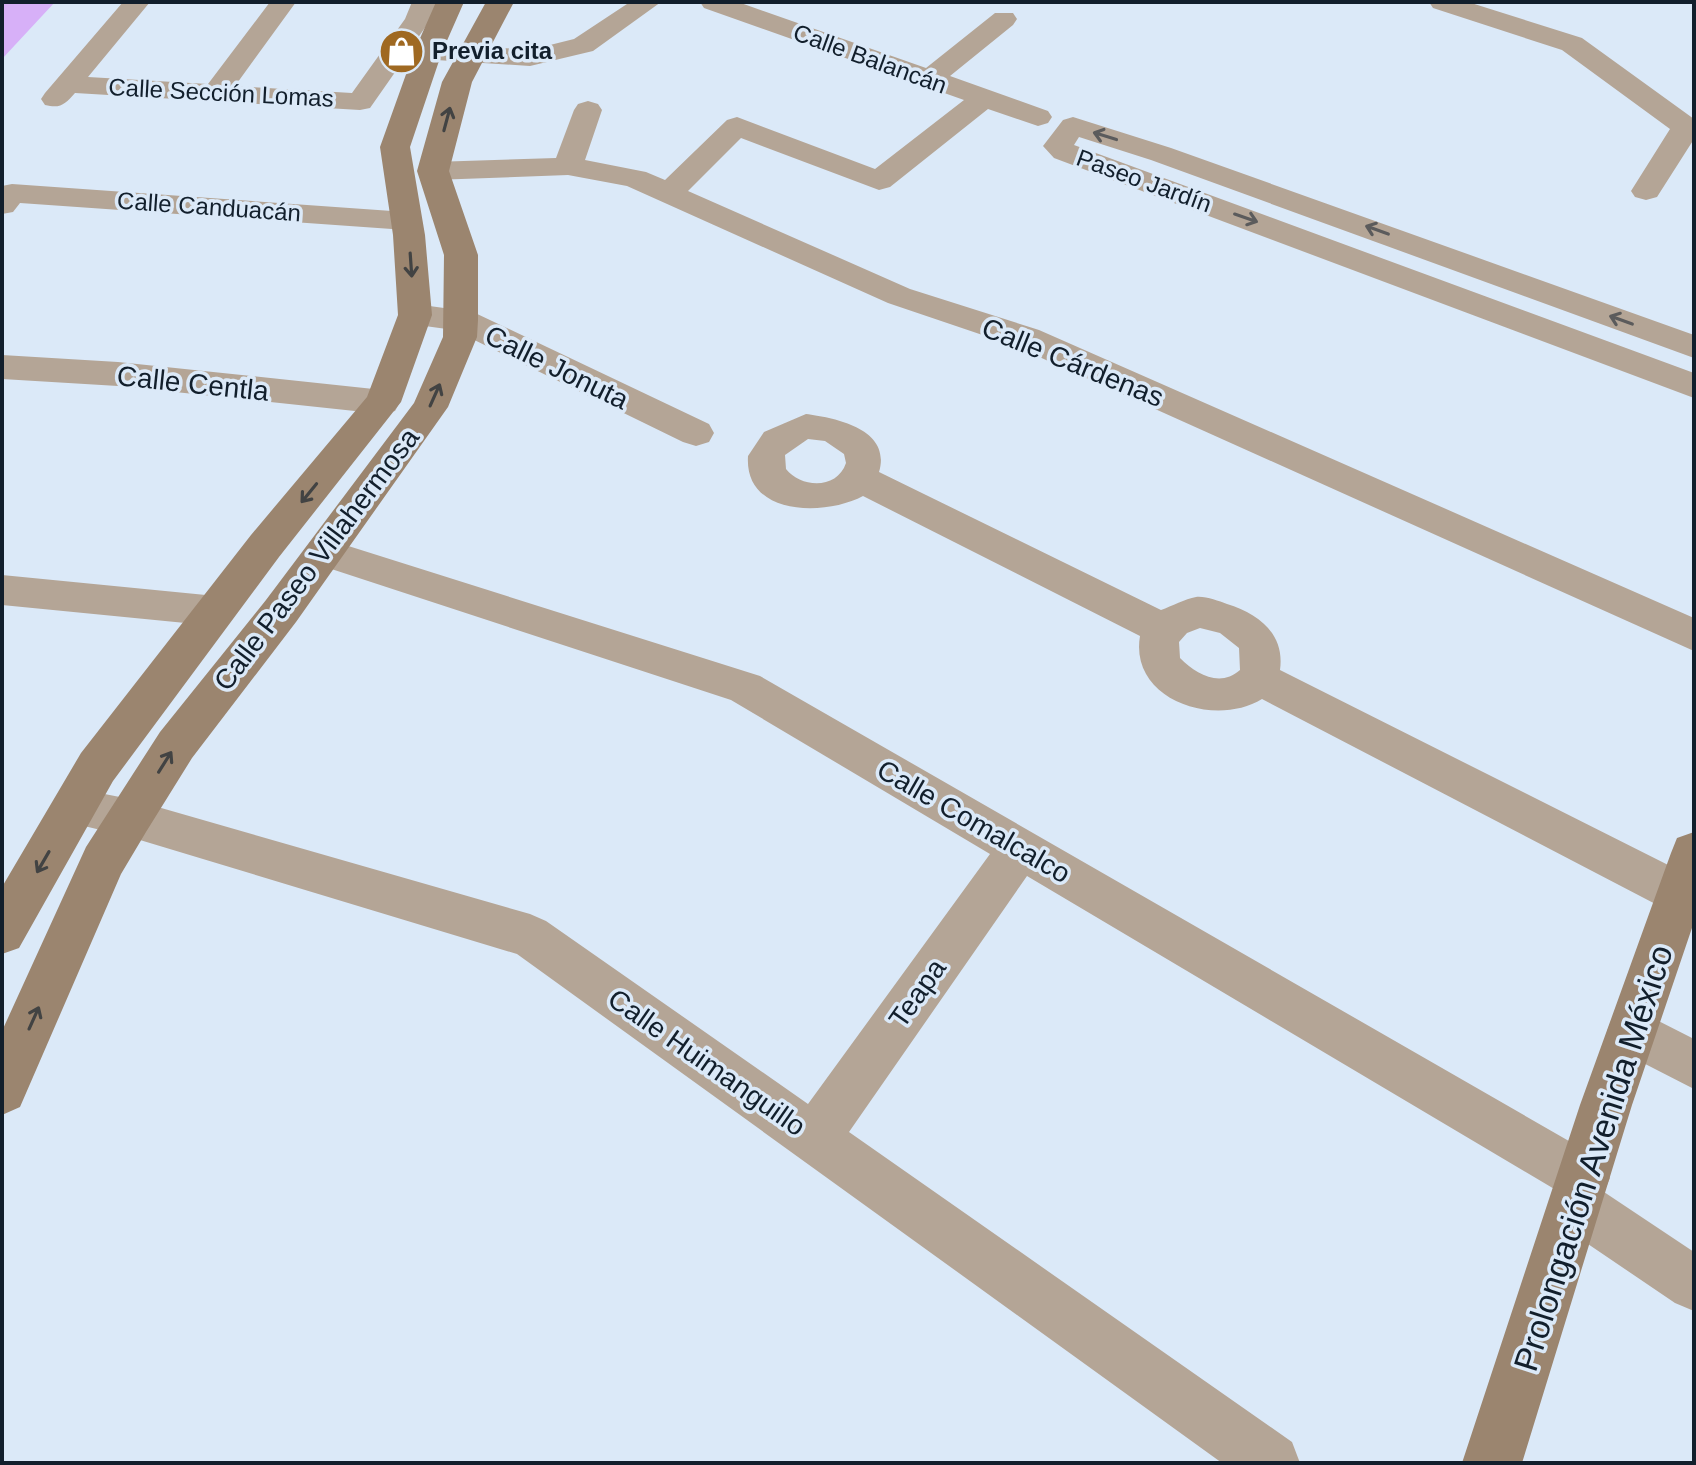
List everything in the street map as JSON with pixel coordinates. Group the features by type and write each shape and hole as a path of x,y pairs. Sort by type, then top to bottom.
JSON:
{"street":[{"name":"Calle Sección Lomas","path":"137,2 61,93 216,92 360,102 412,50 425,2"},
{"path":"216,92 283,2"},
{"name":"Calle Paseo Villahermosa","path":"9,908 97,767 216,611 383,402 415,315 395,147 412,50 450,2"},
{"path":"433,171 457,82 500,2"},
{"path":"412,50 530,58 583,45 648,2"},
{"name":"Calle Balancán","path":"713,2 760,30 928,80 1038,117"},
{"path":"760,30 792,2"},
{"path":"1442,2 1572,44 1690,129 1646,191"},
{"path":"928,80 1005,20"},
{"name":"Calle Balancán","path":"670,192 737,126 879,181 983,99"},
{"path":"568,166 588,110"},
{"name":"Paseo Jardín","path":"1694,347 1308,206 1073,126 1058,146 1064,152 1138,180 1288,233 1694,386"},
{"path":"1138,180 1161,154"},
{"name":"Calle Cárdenas","path":"433,171 568,166 635,178 899,296 1027,338 1694,635"},
{"name":"Calle Paseo Villahermosa","path":"2,1089 103,862 130,818 176,745 430,407 460,337 461,320 461,255 433,171"},
{"name":"Calle Canduacán","path":"7,199 406,221"},
{"path":"1288,233 1308,206"},
{"path":"1422,283 1442,254"},
{"path":"1537,327 1559,297"},
{"name":"Calle Jonuta","path":"415,315 461,320 696,433"},
{"name":"Calle Centla","path":"2,367 118,374 383,402"},
{"path":"859,478 1162,629"},
{"name":"Calle Comalcalco","path":"323,552 745,688 1021,848 1580,1191 1694,1284"},
{"path":"2,590 216,611"},
{"path":"1198,612 1221,615 1242,625 1257,641 1263,660 1258,678 1243,691 1221,697 1197,693 1175,682 1161,665 1156,646 1162,629 1177,617 1198,612"},
{"path":"1258,678 1687,873"},
{"name":"Calle Huimanguillo","path":"74,807 130,818 530,936 1271,1463"},
{"name":"Teapa","path":"814,1138 1021,848"},
{"name":"Prolongación Avenida México","path":"1492,1463 1631,1031 1687,873"},
{"path":"1631,1031 1694,1065"}],"shaded area":[{"path":"2,2 55,2 2,59"}],"place":[{"name":"Previa cita","path":"401,51"}]}
